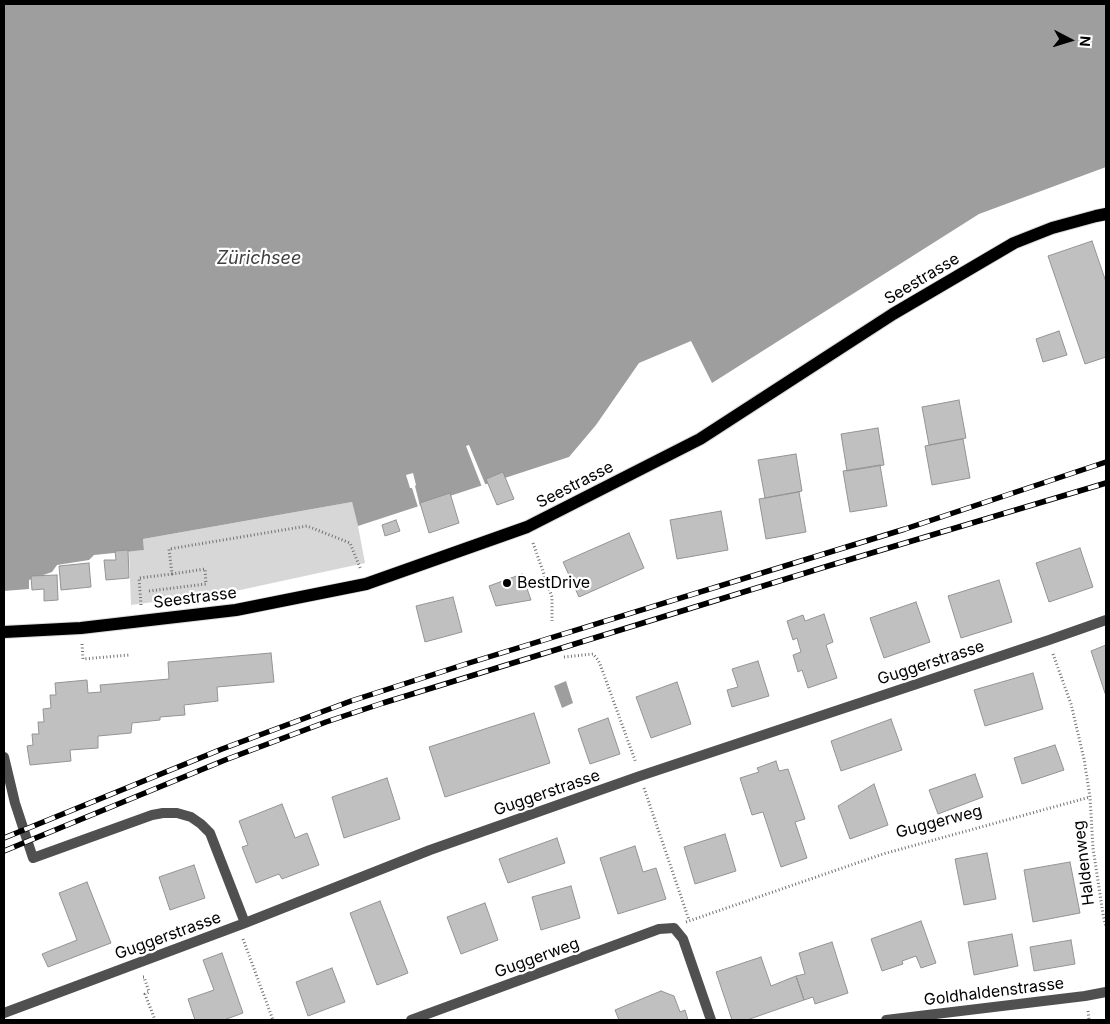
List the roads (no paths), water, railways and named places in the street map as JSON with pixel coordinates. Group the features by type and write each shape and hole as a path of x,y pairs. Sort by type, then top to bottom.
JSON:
{"main road":[{"name":"Seestrasse","path":"4,632 80,628 236,610 366,584 527,528 700,439 893,314 1014,243 1052,228 1106,214"}],"street":[{"name":"Guggerstrasse","path":"4,1013 245,923 448,843 640,776 1106,620"},
{"path":"4,757 19,820 33,858 152,815 177,813 190,817 210,833 245,923"},
{"name":"Guggerweg","path":"411,1020 659,929 674,928 683,939 710,1020"},
{"name":"Goldhaldenstrasse","path":"886,1020 1106,992"}],"water":[{"name":"Zürichsee","path":"4,4 1106,4 1106,167 979,214 712,383 691,341 639,363 596,425 569,457 358,526 352,502 143,539 144,550 94,555 89,560 57,565 52,572 29,580 29,589 4,591"},
{"path":"566,681 573,703 562,708 554,686"}],"railway":[{"path":"4,838 222,749 351,701 905,529 1106,462"},
{"path":"4,851 225,760 326,722 828,566 1106,483"}],"place":[{"name":"BestDrive","path":"507,583"}]}
